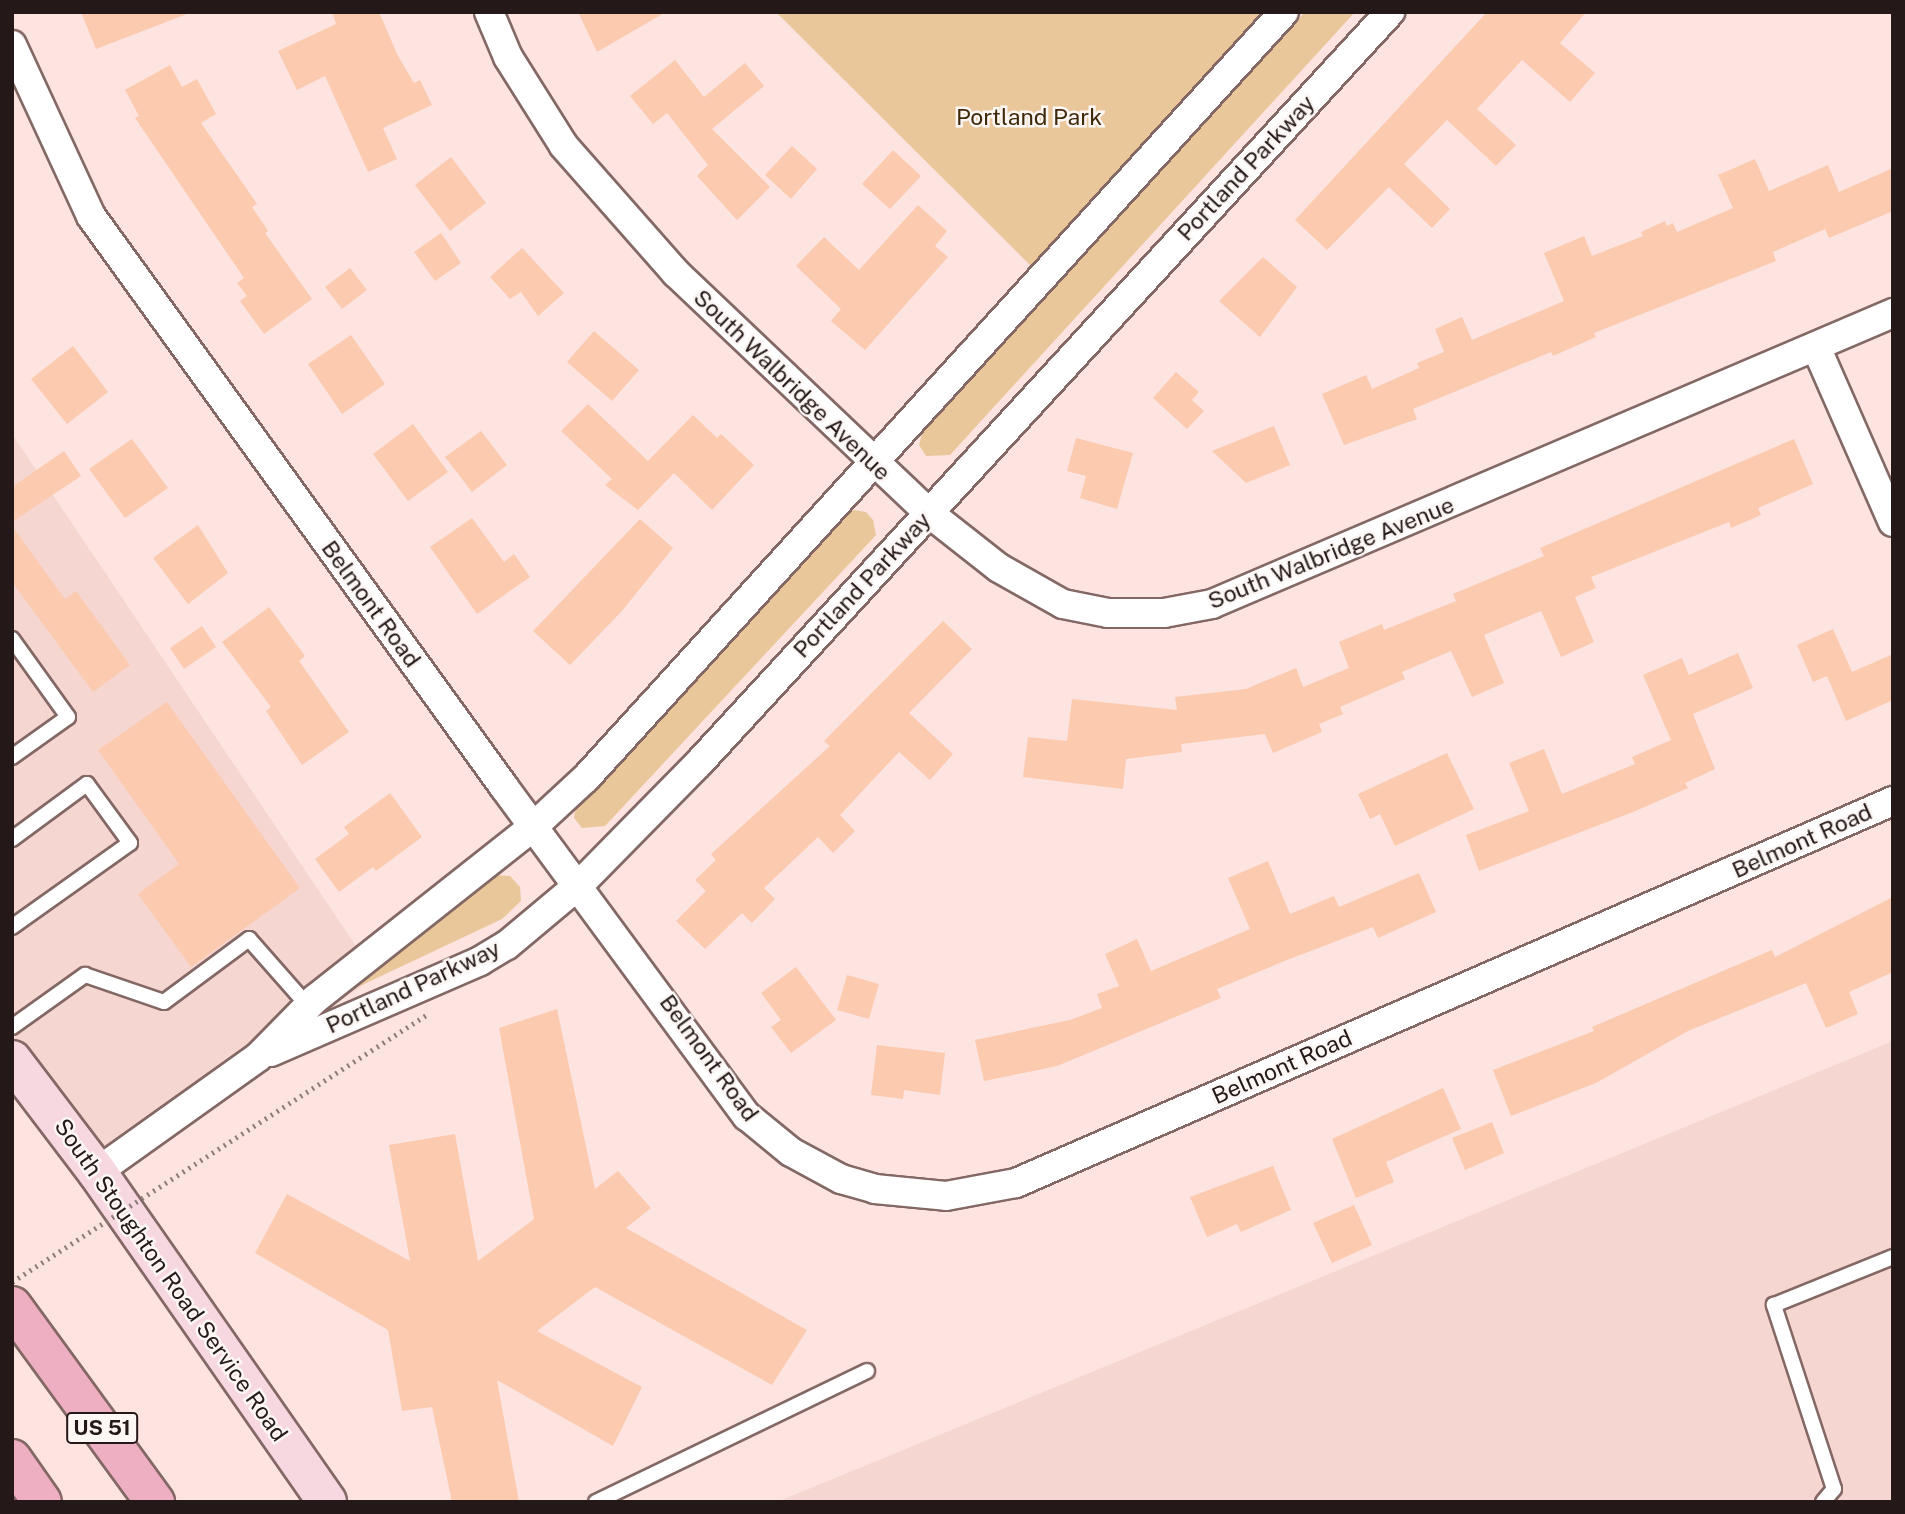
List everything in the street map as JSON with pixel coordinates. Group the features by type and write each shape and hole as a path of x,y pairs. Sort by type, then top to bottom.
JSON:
{"main road":[{"path":"12,1283 48,1355"},
{"name":"US 51","path":"12,1306 155,1502"},
{"path":"12,1460 42,1502"}],"street":[{"name":"South Walbridge Avenue","path":"489,12 508,57 564,146 676,273 873,464 929,513 999,568 1063,604 1108,613 1187,611 1250,590 1893,313"},
{"name":"Portland Parkway","path":"97,1172 258,1057 308,1006 533,827 586,778 1284,12"},
{"name":"Portland Parkway","path":"258,1057 480,961 507,945 580,884 929,513 1390,12"},
{"name":"Belmont Road","path":"12,45 91,216 533,827 580,884 747,1116 768,1135 841,1179 875,1189 946,1196 1016,1183 1893,801"},
{"path":"1816,347 1893,522"},
{"name":"South Stoughton Road Service Road","path":"12,1060 97,1172 327,1502"}],"lane":[{"path":"12,639 68,717 12,757"},
{"path":"12,839 87,784 130,843 12,927"},
{"path":"12,1027 85,975 164,1002 249,939 308,1006"},
{"path":"1823,1502 1834,1489 1774,1305 1893,1257"},
{"path":"596,1502 866,1371"}],"path":[{"path":"12,1283 427,1016"}],"shaded area":[{"path":"12,434 376,976 97,1172 12,1060"},
{"path":"1893,1041 1893,1502 777,1502"}],"green space":[{"name":"Portland Park","path":"776,12 1267,12 1033,268"},
{"path":"1305,12 1355,12 950,455 926,456 919,445 923,430"},
{"path":"854,510 866,512 873,520 876,535 605,826 582,828 574,818 576,805 844,513"},
{"path":"495,875 510,876 520,887 521,901 502,919 343,994 339,989"}],"building":[{"path":"81,12 186,12 187,14 96,49"},
{"path":"332,12 379,12 398,56 414,83 420,80 432,105 383,128 397,159 368,172 325,76 297,90 278,51 336,24"},
{"path":"578,12 666,12 597,52"},
{"path":"1487,12 1586,12 1560,43 1595,73 1570,102 1522,60 1477,109 1516,145 1496,166 1447,120 1404,164 1450,209 1432,228 1389,187 1327,250 1295,220"},
{"path":"675,60 704,97 745,63 764,86 712,129 770,187 737,220 697,176 708,165 667,113 653,124 630,96"},
{"path":"170,65 182,87 197,79 216,114 201,123 257,204 252,207 268,231 265,233 312,299 264,334 240,301 247,296 237,283 244,278 135,118 139,116 125,90"},
{"path":"792,146 817,169 791,199 765,175"},
{"path":"893,150 921,176 890,209 862,184"},
{"path":"451,157 486,203 450,231 415,185"},
{"path":"1755,159 1769,191 1828,165 1839,192 1893,168 1893,211 1829,238 1825,229 1773,252 1776,261 1594,333 1596,337 1553,356 1551,352 1413,409 1417,419 1344,445 1322,394 1366,375 1372,389 1419,368 1417,363 1444,352 1435,329 1462,317 1472,340 1564,301 1544,253 1584,236 1592,256 1643,236 1641,232 1665,221 1667,226 1673,223 1677,232 1733,208 1718,175"},
{"path":"918,205 947,231 935,246 948,257 865,350 831,321 841,309 796,266 824,237 859,270"},
{"path":"441,233 461,263 435,281 414,252"},
{"path":"522,248 564,293 538,316 521,292 510,299 490,277"},
{"path":"1263,257 1297,287 1260,337 1219,301"},
{"path":"350,268 367,290 342,309 325,287"},
{"path":"594,331 639,370 612,401 567,362"},
{"path":"351,335 385,384 342,414 308,364"},
{"path":"73,346 108,392 67,424 31,379"},
{"path":"1176,372 1199,392 1192,400 1204,411 1187,429 1153,398"},
{"path":"588,404 648,461 693,415 717,438 721,434 754,465 712,510 674,473 638,510 605,485 612,479 561,431"},
{"path":"413,424 448,472 408,501 373,454"},
{"path":"1274,426 1290,465 1246,483 1212,451"},
{"path":"481,431 507,465 472,492 445,457"},
{"path":"1076,438 1133,453 1117,509 1080,498 1086,476 1067,471"},
{"path":"132,439 168,488 125,518 89,469"},
{"path":"1794,439 1813,484 1758,508 1761,515 1731,528 1729,522 1591,577 1596,588 1575,597 1594,642 1561,657 1541,611 1484,635 1504,683 1472,697 1451,651 1402,672 1405,679 1340,707 1343,714 1319,724 1322,732 1273,753 1265,734 1181,744 1182,752 1126,759 1123,789 1023,777 1028,737 1067,741 1072,699 1177,710 1175,697 1246,689 1296,668 1303,687 1349,668 1339,642 1382,624 1384,630 1456,601 1453,594 1544,556 1540,548"},
{"path":"64,451 81,476 12,522 12,487"},
{"path":"472,518 504,562 514,554 530,577 477,614 430,547"},
{"path":"640,519 673,548 621,612 570,665 533,631"},
{"path":"198,525 228,573 188,604 153,558"},
{"path":"12,526 65,599 76,591 130,665 93,692 12,582"},
{"path":"269,607 305,656 299,661 349,732 302,765 266,711 271,707 222,642"},
{"path":"943,621 972,649 909,713 953,754 930,780 899,752 840,815 855,831 833,853 818,837 764,888 775,899 752,923 742,913 705,949 676,921 706,891 695,880 716,860 711,854 830,746 824,741"},
{"path":"202,626 216,647 184,669 170,648"},
{"path":"1833,629 1852,672 1893,654 1893,700 1846,721 1827,676 1813,682 1797,645"},
{"path":"1738,653 1753,688 1693,714 1715,769 1685,783 1688,788 1633,812 1479,871 1466,835 1529,811 1509,763 1544,749 1562,794 1635,764 1632,757 1671,740 1643,675 1682,658 1689,675"},
{"path":"167,702 300,888 191,967 138,894 179,864 98,750"},
{"path":"1447,753 1474,809 1395,846 1380,814 1370,819 1358,794"},
{"path":"390,793 422,837 376,871 373,867 339,892 315,859 349,834 344,827"},
{"path":"1268,861 1290,914 1334,896 1339,907 1419,873 1436,912 1378,938 1373,927 1282,962 1217,989 1221,998 1057,1066 984,1081 975,1040 1070,1020 1102,1008 1097,994 1119,986 1105,954 1137,939 1151,971 1250,929 1228,878"},
{"path":"1893,897 1893,972 1849,992 1858,1014 1826,1028 1806,983 1688,1031 1596,1083 1511,1116 1493,1070 1594,1031 1592,1027 1772,950 1775,957"},
{"path":"796,967 836,1020 791,1053 771,1027 781,1020 761,993"},
{"path":"847,975 879,984 869,1019 837,1010"},
{"path":"557,1009 595,1189 618,1171 651,1208 626,1228 807,1330 772,1385 595,1287 537,1331 642,1387 613,1446 497,1380 519,1502 452,1502 432,1407 402,1411 388,1330 255,1253 287,1194 410,1261 389,1145 455,1134 478,1261 534,1219 499,1028"},
{"path":"877,1045 945,1053 940,1095 904,1090 903,1099 871,1095"},
{"path":"1443,1088 1461,1129 1386,1162 1394,1182 1356,1198 1332,1139"},
{"path":"1492,1122 1504,1153 1465,1170 1452,1138"},
{"path":"1273,1166 1291,1210 1241,1232 1237,1224 1207,1237 1190,1197"},
{"path":"1354,1205 1372,1245 1332,1263 1313,1223"}]}
